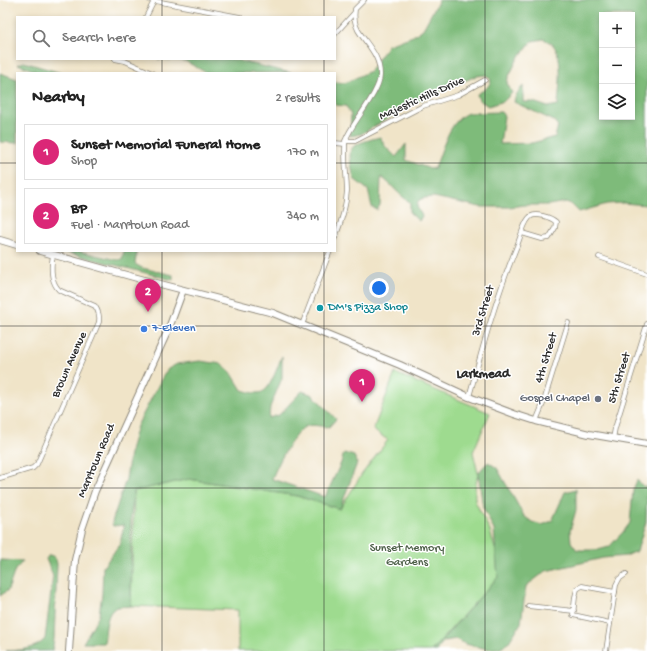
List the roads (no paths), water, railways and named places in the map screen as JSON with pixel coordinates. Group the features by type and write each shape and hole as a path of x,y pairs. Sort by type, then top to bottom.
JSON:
{"main road":[{"path":"0,240 16,245"},
{"path":"43,252 273,313 400,365 469,397 536,421 613,439 647,444"},
{"name":"Marrtown Road","path":"69,651 75,560 82,529 98,484 169,328 183,290"}],"street":[{"path":"146,16 152,0 235,16"},
{"path":"336,33 364,0"},
{"path":"336,235 344,210 347,191 345,142 376,88 380,76 378,62 372,49 357,29 354,13"},
{"path":"125,60 150,72"},
{"name":"Majestic Hills Drive","path":"336,143 355,141 423,106 458,95 485,80"},
{"name":"3rd Street","path":"469,397 498,299 522,233 528,218 531,215 536,215 554,220 556,222 555,228 549,238 542,239 522,233"},
{"path":"302,325 330,252"},
{"name":"Brown Avenue","path":"0,478 33,468 37,464 99,322 100,317 95,306 59,290 56,287 52,270 53,255"},
{"path":"599,257 647,274"},
{"name":"4th Street","path":"536,421 544,404 568,323"},
{"name":"5th Street","path":"613,439 615,428 647,324"},
{"path":"606,651 615,592 619,579 626,574"},
{"path":"610,623 573,615 575,597 579,587 582,586 615,592"},
{"path":"528,606 574,611"}],"place":[{"name":"DM's Pizza Shop","path":"320,308"},
{"name":"BP","path":"148,312"},
{"name":"7-Eleven","path":"144,329"},
{"name":"Gospel Chapel","path":"598,399"},
{"name":"Sunset Memorial Funeral Home","path":"362,402"}],"district":[{"name":"Larkmead","path":"483,374"}],"park label":[{"name":"Sunset Memory Gardens","path":"407,556"}]}
